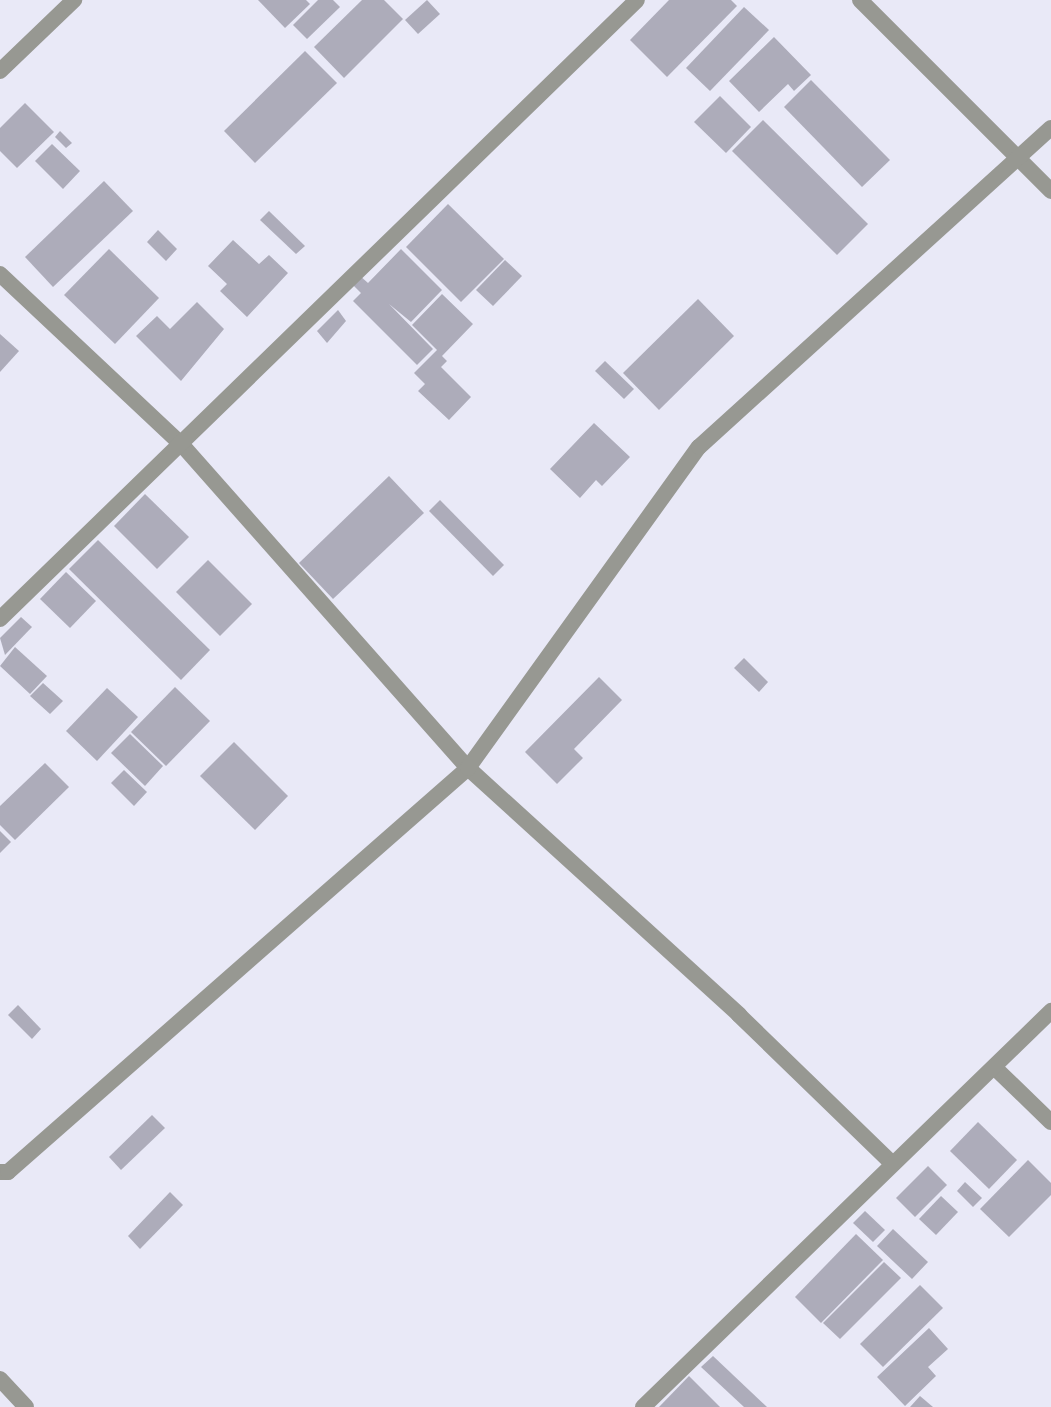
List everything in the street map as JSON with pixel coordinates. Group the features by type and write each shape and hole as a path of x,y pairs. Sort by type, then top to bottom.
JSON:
{"street":[{"path":"0,71 74,0"},
{"path":"0,619 183,446 637,0"},
{"path":"860,0 1051,191"},
{"path":"0,1172 20,1162 468,768 699,447 1051,128"},
{"path":"0,274 183,446 468,768 739,1015 893,1164"},
{"path":"643,1407 1051,1011"},
{"path":"994,1067 1051,1122"},
{"path":"0,1379 26,1407"}],"building":[{"path":"258,0 306,0 310,4 285,28"},
{"path":"318,0 333,0 340,7 307,39 293,25"},
{"path":"362,0 384,0 403,19 344,78 314,47"},
{"path":"427,0 440,14 418,34 405,20"},
{"path":"669,0 731,0 737,6 667,77 630,40"},
{"path":"744,7 769,30 710,91 686,68"},
{"path":"774,37 811,75 794,91 788,84 759,112 729,81"},
{"path":"305,51 337,83 255,163 224,131"},
{"path":"811,80 890,160 862,187 784,107"},
{"path":"720,96 751,127 726,153 694,122"},
{"path":"25,103 54,132 17,168 0,151 0,128"},
{"path":"763,120 868,224 837,255 732,151"},
{"path":"60,131 72,143 66,148 55,137"},
{"path":"52,144 80,171 63,189 35,161"},
{"path":"104,181 133,211 53,287 25,257"},
{"path":"448,204 504,259 461,302 406,247"},
{"path":"269,211 305,246 296,254 260,220"},
{"path":"158,230 177,249 166,261 147,242"},
{"path":"233,240 259,264 269,255 288,273 247,317 220,291 227,284 208,266"},
{"path":"109,249 159,298 115,344 64,295"},
{"path":"401,249 442,290 411,322 389,304 433,349 417,365 353,301 361,293 351,283 359,275 368,283"},
{"path":"505,260 522,276 493,306 476,290"},
{"path":"442,294 473,324 442,356 447,361 441,367 471,397 449,420 418,391 425,384 414,373 437,350 412,325"},
{"path":"698,299 734,336 659,410 623,373"},
{"path":"197,302 224,329 181,381 136,336 157,316 170,329"},
{"path":"338,310 346,321 327,343 317,331"},
{"path":"0,334 19,351 0,372"},
{"path":"605,361 634,389 624,399 595,371"},
{"path":"594,423 630,457 602,486 596,480 580,498 550,469"},
{"path":"389,476 424,513 333,599 299,563"},
{"path":"145,494 189,537 157,569 114,526"},
{"path":"440,500 504,565 493,576 429,511"},
{"path":"98,540 210,650 181,680 69,569"},
{"path":"208,560 252,604 220,636 176,592"},
{"path":"66,572 96,601 70,628 40,599"},
{"path":"21,617 32,627 5,655 0,638"},
{"path":"15,647 47,676 30,694 0,666"},
{"path":"744,658 768,682 759,692 734,668"},
{"path":"599,677 622,700 574,749 583,758 557,784 525,752"},
{"path":"43,683 63,701 50,714 30,696"},
{"path":"175,687 210,721 166,766 131,732"},
{"path":"107,688 138,717 97,761 66,731"},
{"path":"130,734 163,766 145,786 111,753"},
{"path":"234,742 288,796 255,830 200,776"},
{"path":"45,763 69,787 15,840 0,825 0,806"},
{"path":"124,770 147,792 134,806 111,783"},
{"path":"0,831 11,842 0,853"},
{"path":"18,1005 41,1029 32,1039 8,1015"},
{"path":"152,1115 165,1128 121,1170 109,1157"},
{"path":"978,1122 1017,1160 989,1189 950,1151"},
{"path":"1028,1160 1051,1183 1051,1195 1009,1237 980,1209"},
{"path":"928,1166 947,1185 915,1217 896,1198"},
{"path":"965,1182 982,1198 973,1207 957,1191"},
{"path":"170,1192 183,1205 140,1249 128,1236"},
{"path":"941,1196 958,1212 936,1235 919,1219"},
{"path":"865,1211 885,1230 873,1242 853,1223"},
{"path":"893,1229 928,1262 912,1279 877,1246"},
{"path":"856,1234 883,1260 821,1323 795,1297"},
{"path":"884,1262 901,1278 840,1339 823,1323"},
{"path":"920,1285 943,1308 883,1367 860,1344"},
{"path":"929,1328 948,1349 928,1367 936,1376 905,1406 877,1377"},
{"path":"713,1356 767,1407 744,1407 701,1367"},
{"path":"689,1376 720,1407 659,1407"},
{"path":"920,1396 933,1407 910,1407"}]}
